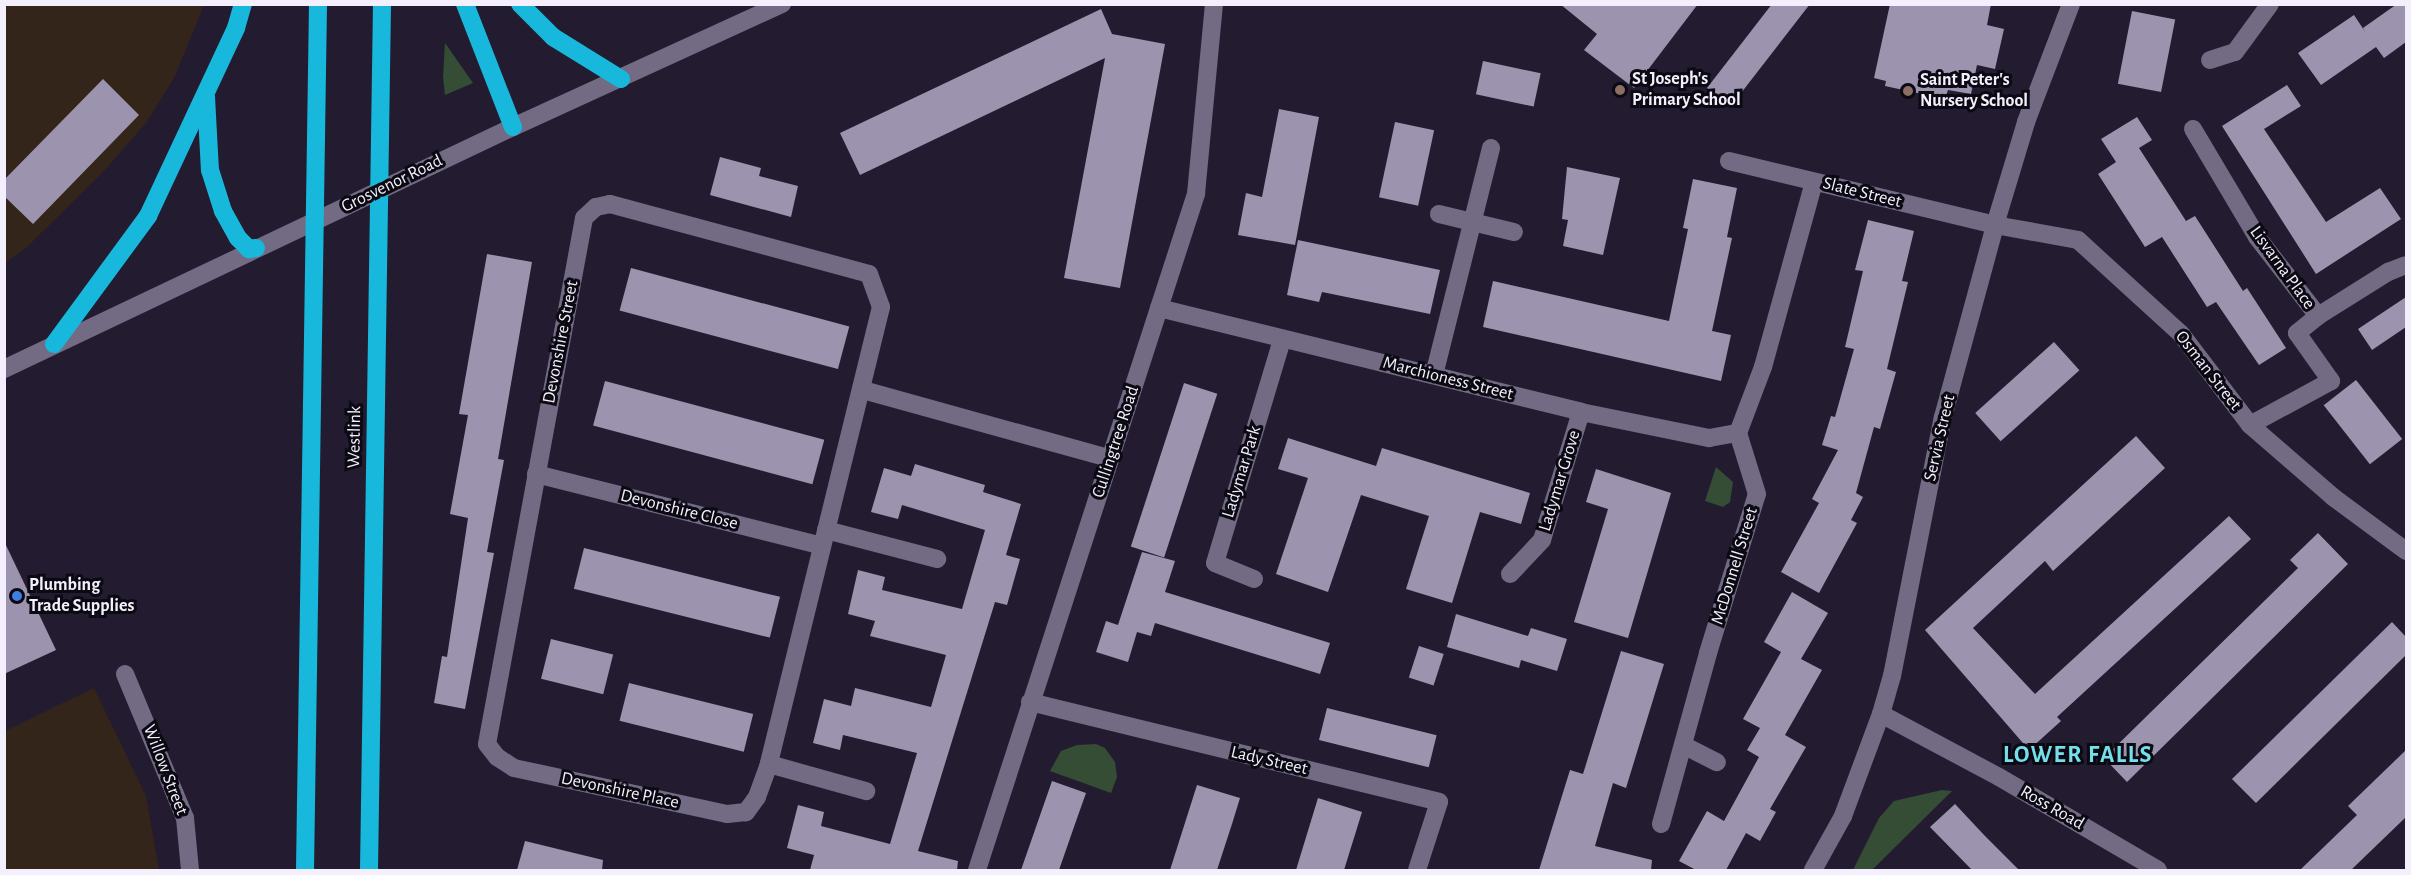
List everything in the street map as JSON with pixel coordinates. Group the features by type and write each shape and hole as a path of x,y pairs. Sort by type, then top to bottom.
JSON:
{"highway":[{"path":"54,344 148,216 206,93 243,4"},
{"path":"305,870 318,4"},
{"name":"Westlink","path":"369,870 382,4"},
{"path":"465,4 513,127"},
{"path":"519,4 553,37 621,79"},
{"path":"206,93 210,170 223,211 238,238 249,249 256,248"}],"street":[{"name":"Grosvenor Road","path":"4,369 421,170 782,4"},
{"name":"Cullingtree Road","path":"976,870 1196,194 1214,4"},
{"name":"Servia Street","path":"1813,870 1843,816 1881,714 1892,676 1943,417 1995,225 2026,122 2071,4"},
{"path":"2210,60 2235,52 2270,4"},
{"name":"Lisvarna Place","path":"2193,129 2257,237 2318,316 2297,333 2331,381 2250,425"},
{"path":"1434,375 1491,148"},
{"name":"Slate Street","path":"1729,161 1995,225"},
{"path":"1738,433 1763,367 1814,182"},
{"name":"Devonshire Street","path":"497,757 487,744 488,723 584,218 596,207 610,204 869,274 881,307 863,390"},
{"path":"1439,214 1514,232"},
{"name":"Osman Street","path":"1995,225 2078,240 2105,261 2181,334 2250,425 2333,497 2406,551"},
{"path":"2318,316 2388,272 2406,265"},
{"name":"Marchioness Street","path":"1159,308 1581,412 1709,438 1738,433"},
{"name":"Ladymar Park","path":"1254,579 1215,564 1282,340"},
{"path":"866,791 769,764 863,390 1111,459"},
{"name":"Ladymar Grove","path":"1510,574 1542,540 1581,412"},
{"name":"McDonnell Street","path":"1661,825 1757,494 1738,433"},
{"name":"Devonshire Close","path":"536,474 824,538 937,559"},
{"name":"Willow Street","path":"125,674 185,819 190,870"},
{"name":"Lady Street","path":"1030,702 1439,802 1417,870"},
{"name":"Ross Road","path":"1881,714 1999,777 2158,870"},
{"path":"1683,745 1717,762"},
{"name":"Devonshire Place","path":"497,757 526,770 727,814 746,812 758,797 769,764"}],"shaded area":[{"path":"5,5 204,5 175,76 147,122 102,173 27,247 5,263"},
{"path":"94,688 146,796 159,870 5,870 5,731"}],"green space":[{"path":"445,43 473,83 445,95 443,77"},
{"path":"1716,467 1733,482 1730,502 1723,507 1705,501"},
{"path":"1096,744 1105,748 1115,762 1117,777 1111,793 1050,771 1061,751 1077,745"},
{"path":"1942,790 1952,791 1872,870 1853,870 1879,818 1894,801"}],"building":[{"path":"1560,4 1698,4 1634,88 1584,50 1597,34"},
{"path":"1772,4 1810,4 1731,106 1707,88"},
{"path":"1890,4 1991,4 1987,25 2004,29 1995,69 1977,65 1971,94 1948,90 1945,99 1885,86 1886,81 1874,78"},
{"path":"2397,4 2406,4 2406,42 2384,58 2376,47 2321,85 2298,53 2354,15 2366,33 2363,28"},
{"path":"1101,9 1112,34 1165,44 1120,288 1064,278 1105,58 860,175 840,133"},
{"path":"2132,11 2175,19 2161,92 2118,84"},
{"path":"1483,61 1541,73 1534,107 1476,94"},
{"path":"103,79 139,115 33,224 4,196 4,180"},
{"path":"2287,85 2301,106 2264,129 2326,222 2380,188 2401,219 2316,274 2222,126"},
{"path":"1279,109 1319,117 1295,245 1238,235 1246,193 1262,197"},
{"path":"2137,117 2152,140 2139,148 2186,221 2195,216 2243,291 2247,288 2286,348 2259,365 2216,302 2207,307 2162,237 2145,247 2098,174 2116,162 2101,139"},
{"path":"1395,122 1434,130 1418,206 1379,197"},
{"path":"720,157 761,168 759,176 798,186 791,217 710,195"},
{"path":"1567,167 1620,178 1603,255 1563,246 1568,220 1562,219"},
{"path":"1693,179 1737,188 1727,237 1732,238 1712,331 1731,335 1721,381 1483,327 1493,281 1669,321 1688,229 1683,228"},
{"path":"1868,220 1914,231 1902,281 1908,282 1887,369 1896,372 1880,429 1874,427 1856,493 1863,497 1851,520 1857,523 1819,593 1781,572 1819,503 1812,499 1838,450 1822,445 1831,416 1835,417 1854,349 1845,347 1863,271 1855,270"},
{"path":"1298,240 1440,270 1430,314 1322,292 1319,302 1287,295"},
{"path":"487,254 532,262 498,459 504,460 487,552 494,553 465,709 434,703 442,656 447,657 468,518 450,514 468,415 459,414"},
{"path":"631,268 849,326 838,369 620,311"},
{"path":"2406,297 2406,327 2372,350 2358,329"},
{"path":"2054,342 2079,370 2001,441 1975,413"},
{"path":"2356,380 2402,439 2370,464 2324,405"},
{"path":"605,381 824,440 812,484 593,425"},
{"path":"1184,383 1217,394 1164,557 1131,547"},
{"path":"2136,436 2165,468 2053,571 2045,561 1973,628 2035,694 2229,516 2251,539 2057,717 2061,721 2029,750 1925,630"},
{"path":"1288,438 1376,466 1382,448 1530,493 1521,524 1480,512 1452,603 1406,589 1429,516 1361,495 1328,592 1276,574 1308,478 1278,469"},
{"path":"915,464 985,485 983,492 1021,504 1006,555 1020,559 1007,605 995,602 918,851 958,861 957,870 810,870 814,855 787,848 798,805 824,812 821,826 890,844 917,753 843,735 840,750 813,743 824,699 851,706 855,688 931,707 946,655 870,636 875,621 848,614 858,570 885,577 882,590 962,609 985,530 902,505 898,519 871,512 884,468 911,476"},
{"path":"1596,469 1671,493 1628,638 1574,622 1608,509 1586,502"},
{"path":"2318,533 2348,564 2127,782 2104,758 2298,568 2290,560"},
{"name":"Plumbing Trade Supplies","path":"4,541 56,650 4,674"},
{"path":"584,548 780,597 770,638 574,589"},
{"path":"1142,552 1175,561 1165,592 1330,643 1320,674 1155,623 1151,636 1137,632 1128,662 1096,652 1106,621 1118,625"},
{"path":"1792,592 1828,613 1801,659 1822,670 1785,735 1806,747 1770,809 1776,812 1760,841 1746,833 1726,870 1696,870 1679,861 1707,811 1724,821 1759,757 1747,750 1760,728 1743,719 1781,652 1764,642"},
{"path":"1456,614 1528,636 1531,628 1567,639 1557,671 1521,660 1519,668 1447,647"},
{"path":"2392,622 2406,637 2406,655 2256,803 2232,779"},
{"path":"551,639 613,654 603,694 541,679"},
{"path":"1419,646 1444,654 1434,685 1409,677"},
{"path":"1621,651 1664,664 1626,788 1613,783 1595,846 1652,860 1651,870 1539,870 1570,770 1583,774"},
{"path":"629,683 753,714 744,752 620,721"},
{"path":"1327,708 1437,735 1429,767 1319,740"},
{"path":"2406,750 2406,817 2351,870 2300,870 2357,815 2348,806"},
{"path":"1052,781 1086,793 1059,870 1021,870"},
{"path":"1197,785 1240,798 1232,824 1217,870 1170,870"},
{"path":"1318,798 1362,812 1344,870 1296,870"},
{"path":"1955,804 2019,870 1972,870 1930,827"},
{"path":"525,841 603,860 602,870 517,870"}],"place":[{"name":"St Joseph's Primary School","path":"1620,90"},
{"name":"Saint Peter's Nursery School","path":"1908,91"},
{"name":"Plumbing Trade Supplies","path":"17,596"}],"district":[{"name":"LOWER FALLS","path":"2078,756"}]}
